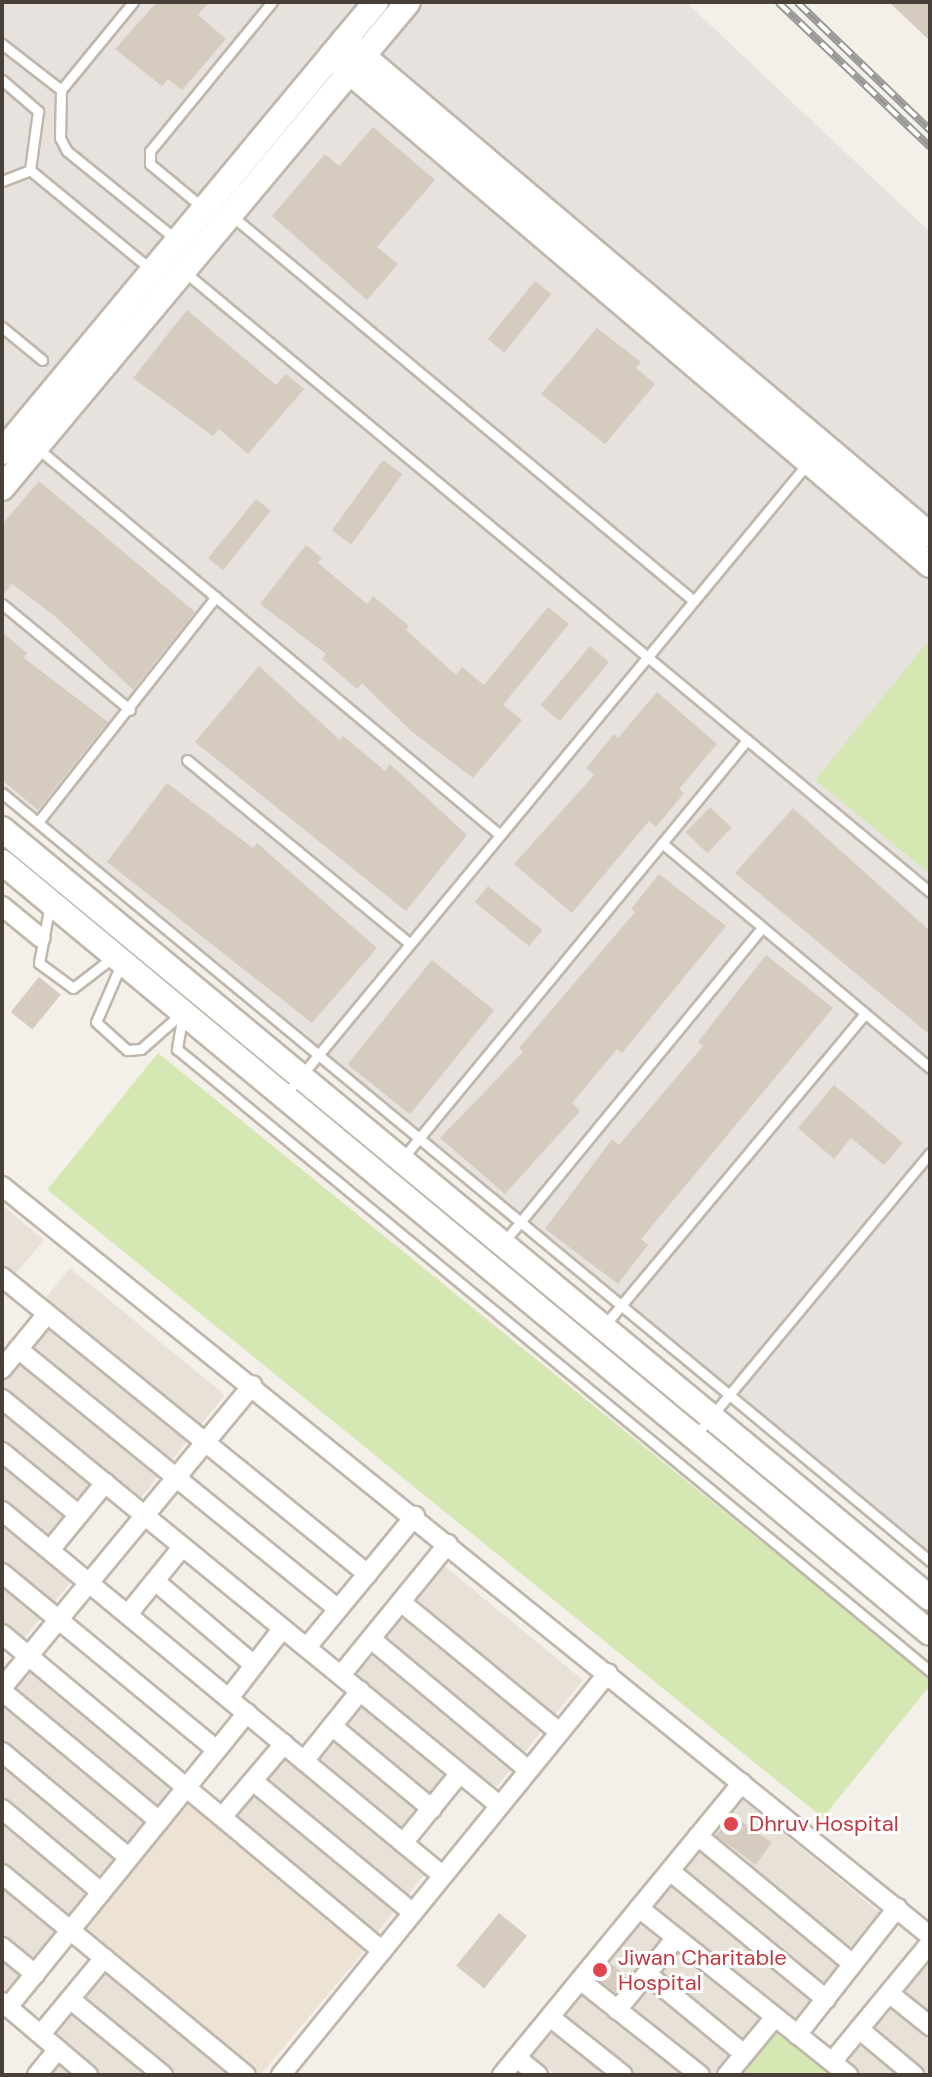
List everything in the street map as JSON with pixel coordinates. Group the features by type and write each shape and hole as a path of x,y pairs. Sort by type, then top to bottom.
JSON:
{"street":[{"path":"3,449 176,265 230,215 347,56 376,2"},
{"path":"2,488 176,265 204,209 347,56 408,2"},
{"path":"347,56 816,453 930,565"},
{"path":"816,453 930,535"},
{"path":"2,829 694,1437 930,1633"},
{"path":"2,862 184,1010 402,1159 930,1598"},
{"path":"2,906 41,938"},
{"path":"2,1186 253,1385 930,1936"},
{"path":"5,1284 47,1314 368,1574"},
{"path":"2,1369 47,1314"},
{"path":"18,1349 338,1609"},
{"path":"159,1821 2,1689 253,1385"},
{"path":"4,1403 499,1805"},
{"path":"2,1452 79,1515"},
{"path":"50,1550 105,1483"},
{"path":"2,1511 443,1876"},
{"path":"307,1647 415,1516"},
{"path":"341,1675 448,1544"},
{"path":"128,1614 183,1546"},
{"path":"2,1573 217,1750"},
{"path":"155,1581 254,1665"},
{"path":"401,1602 559,1732"},
{"path":"229,1698 283,1628"},
{"path":"2,1634 382,1951"},
{"path":"371,1639 528,1770"},
{"path":"281,2075 608,1673"},
{"path":"304,1761 360,1691"},
{"path":"88,2075 5,2004 35,1974 247,1713"},
{"path":"332,1726 432,1809"},
{"path":"222,1817 284,1744"},
{"path":"2,1752 129,1858"},
{"path":"403,1843 460,1773"},
{"path":"253,1781 413,1913"},
{"path":"502,2075 742,1783"},
{"path":"2,1809 101,1892"},
{"path":"698,1836 853,1964"},
{"path":"670,1871 826,1999"},
{"path":"2,1874 246,2075"},
{"path":"639,1908 848,2075"},
{"path":"797,2035 897,1908"},
{"path":"617,2010 676,1938"},
{"path":"832,2062 930,1943"},
{"path":"2,1947 35,1974"},
{"path":"41,2034 104,1958"},
{"path":"647,1974 744,2054"},
{"path":"580,1980 700,2075"},
{"path":"889,1993 930,2026"},
{"path":"70,1999 163,2075"},
{"path":"550,2017 623,2075"},
{"path":"727,2075 775,2017"},
{"path":"859,2029 914,2075"},
{"path":"37,2075 58,2049"},
{"path":"517,2058 538,2075"}],"lane":[{"path":"133,2 61,90 60,138 67,151 176,265 930,892"},
{"path":"204,209 150,164 150,151 272,2"},
{"path":"2,44 61,90"},
{"path":"2,80 38,111 30,170"},
{"path":"30,170 176,265"},
{"path":"2,181 30,170"},
{"path":"230,215 694,601"},
{"path":"2,327 42,360"},
{"path":"36,447 500,835"},
{"path":"293,1085 816,453"},
{"path":"38,822 130,710 216,597"},
{"path":"2,604 130,710"},
{"path":"402,1159 747,740"},
{"path":"187,760 410,944"},
{"path":"2,793 930,1561"},
{"path":"662,843 930,1068"},
{"path":"50,902 41,938 39,963 73,988 118,959"},
{"path":"503,1243 762,928"},
{"path":"118,959 96,1022 127,1050 141,1049 184,1010"},
{"path":"184,1010 177,1049 930,1671"},
{"path":"603,1327 865,1014"},
{"path":"694,1437 930,1153"}],"shaded area":[{"path":"2,2 686,2 930,232 930,1554 2,789"},
{"path":"2,1205 44,1240 2,1290"},
{"path":"70,1268 225,1395 134,1506 100,1478 42,1548 76,1576 15,1649 2,1638 2,1351"},
{"path":"430,1554 583,1680 493,1791 456,1762 398,1834 433,1864 375,1935 221,1810 279,1738 303,1757 363,1685 339,1665"},
{"path":"33,1654 191,1782 76,1923 2,1862 2,1693"},
{"path":"733,1792 889,1920 798,2032 719,2075 556,2075 524,2049"},
{"path":"188,1794 369,1946 261,2074 80,1923"},
{"path":"2,1872 63,1921 2,1998"},
{"path":"930,1947 930,2075 849,2075 834,2063"},
{"path":"95,1951 247,2075 33,2075 61,2040 38,2021"}],"green space":[{"path":"930,639 930,874 815,780"},
{"path":"158,1053 930,1678 930,1685 823,1818 47,1190"},
{"path":"778,2025 839,2075 738,2075"}],"building":[{"path":"157,2 209,2 198,15 226,39 182,90 168,79 162,86 115,49"},
{"path":"889,2 930,2 930,41"},
{"path":"373,127 435,180 377,247 398,264 367,300 272,216 325,154 339,166"},
{"path":"535,281 551,294 504,353 488,339"},
{"path":"187,310 276,385 286,374 304,389 248,454 219,429 213,436 133,378"},
{"path":"597,328 641,362 636,368 655,384 605,444 541,394"},
{"path":"383,460 402,474 351,544 332,530"},
{"path":"39,481 195,612 133,690 56,617 12,584 2,596 2,525"},
{"path":"256,499 271,511 223,570 208,558"},
{"path":"306,545 322,558 318,563 367,604 373,596 409,626 406,630 456,675 462,667 484,685 548,607 569,624 503,705 522,720 473,778 411,731 362,683 357,689 322,659 326,654 260,604"},
{"path":"2,632 27,653 24,658 108,722 38,810 2,780"},
{"path":"590,646 609,662 560,721 541,705"},
{"path":"259,666 340,740 343,736 385,771 390,764 467,835 406,911 195,742"},
{"path":"657,692 717,744 679,789 684,793 656,827 649,821 572,913 514,864 594,775 586,768 614,734 618,738"},
{"path":"167,783 253,848 257,843 377,948 312,1023 107,862"},
{"path":"710,807 732,828 707,853 686,832"},
{"path":"793,808 930,931 930,1035 735,873"},
{"path":"659,874 726,926 622,1053 617,1049 572,1103 580,1111 505,1194 440,1138 523,1052 519,1048 635,912 631,909"},
{"path":"488,886 542,930 529,946 475,902"},
{"path":"766,955 833,1008 641,1239 648,1245 618,1284 545,1229 612,1139 619,1145 703,1046 698,1042"},
{"path":"432,960 494,1010 410,1114 348,1064"},
{"path":"39,977 61,995 32,1030 11,1012"},
{"path":"834,1085 903,1143 884,1165 851,1138 834,1159 798,1128"},
{"path":"732,1814 772,1843 756,1865 716,1836"},
{"path":"499,1913 527,1936 484,1989 456,1966"},
{"path":"610,1963 628,1977 616,1993 598,1979"}],"railway":[{"path":"778,2 930,147"},
{"path":"797,2 930,130"}],"place":[{"name":"Dhruv Hospital","path":"731,1824"},
{"name":"Jiwan Charitable Hospital","path":"600,1970"}]}
